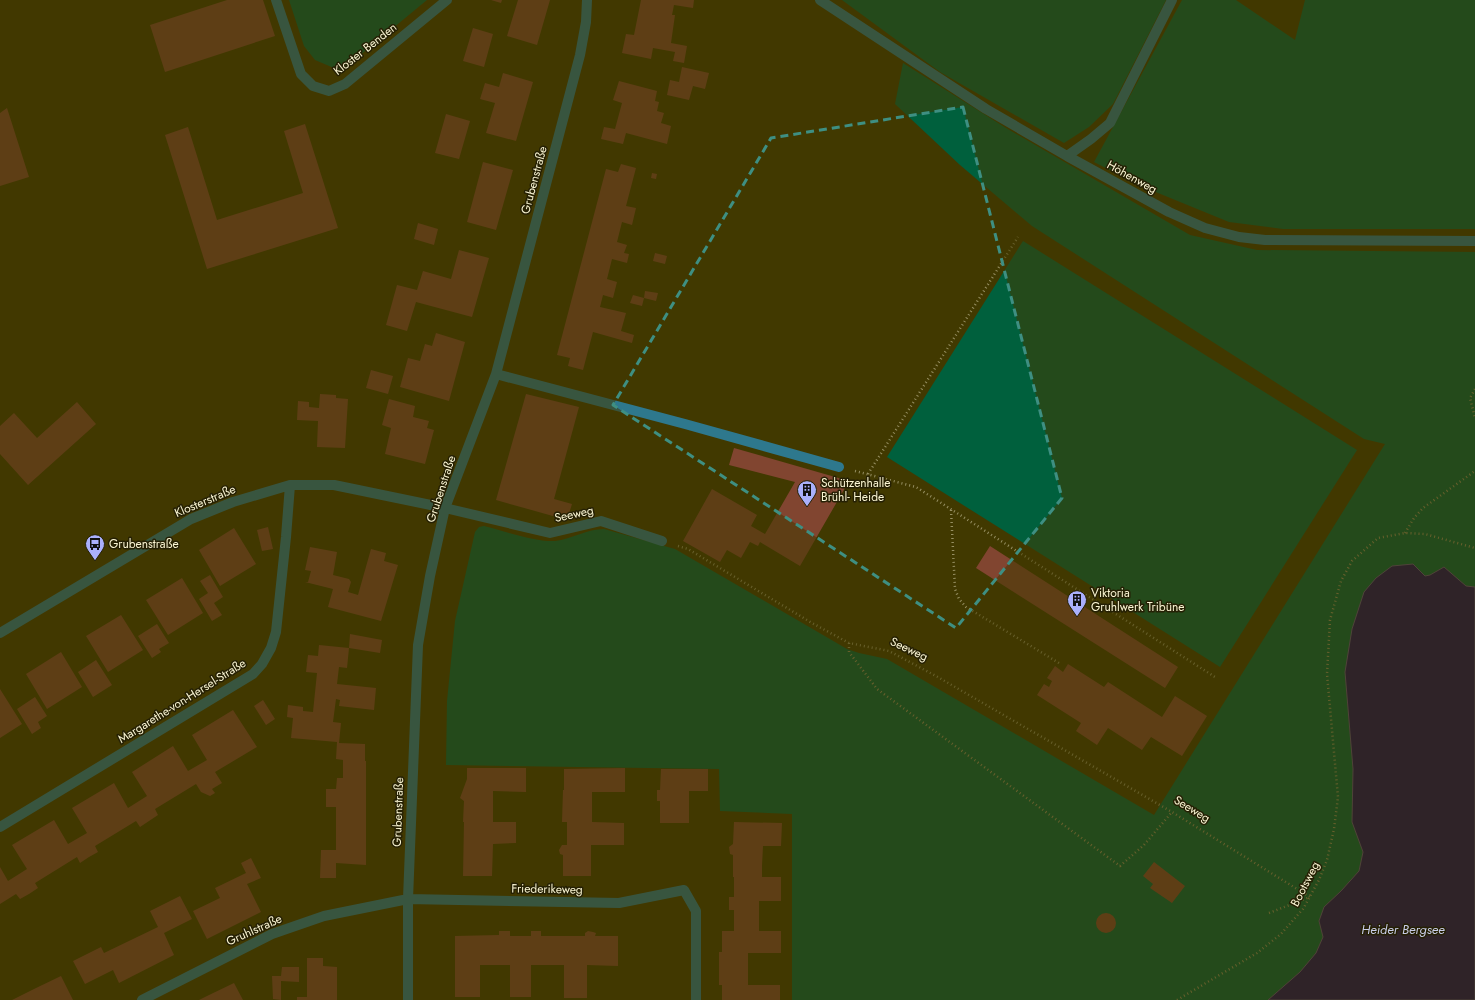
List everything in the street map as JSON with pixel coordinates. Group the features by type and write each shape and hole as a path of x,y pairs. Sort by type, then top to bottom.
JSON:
{"street":[{"name":"Kloster Benden","path":"276,0 302,74 313,86 329,91 350,80 447,0"},
{"name":"Grubenstraße","path":"408,1000 408,899 418,645 430,576 445,508 496,374 580,55 586,22 587,0"},
{"name":"Höhenweg","path":"820,0 986,109 1067,156 1169,212 1205,228 1240,237 1265,240 1475,241"},
{"path":"1067,156 1110,123 1172,0"},
{"path":"496,374 685,424 839,467"},
{"name":"Klosterstraße","path":"2,628 191,519 233,502 290,485 334,485 445,508"},
{"name":"Margarethe-von-Hersel-Straße","path":"0,827 253,674 262,664 271,648 276,632 290,485"},
{"name":"Seeweg","path":"445,508 550,533 601,522 662,541"},
{"name":"Friederikeweg","path":"408,899 619,903 684,890 696,911 696,1000"},
{"name":"Gruhlstraße","path":"142,1000 272,934 324,916 408,899"}],"path":[{"path":"868,474 1018,237"},
{"path":"1475,389 1470,398 1475,418"},
{"path":"839,467 916,487 1215,677"},
{"path":"1405,533 1422,508 1475,471"},
{"path":"951,509 955,589 959,599 966,607 1059,663"},
{"name":"Bootsweg","path":"1177,1000 1257,953 1281,934 1303,909 1319,880 1334,829 1338,797 1327,674 1330,620 1341,581 1352,561 1378,538 1405,533 1425,534 1475,548"},
{"name":"Seeweg","path":"662,541 688,549 812,623 849,642 889,651 936,676 1172,812 1310,897"},
{"path":"849,642 849,652 877,689 1120,866 1144,845 1172,812"},
{"path":"1269,913 1310,897"}],"highlighted area":[{"path":"963,107 1062,498 956,628 613,405 771,138"}],"green space":[{"path":"289,0 427,0 341,71 315,60 304,46"},
{"path":"842,0 1166,0 1113,104 1089,127 1064,143 940,72"},
{"path":"1182,0 1236,0 1295,40 1305,0 1475,0 1475,229 1283,229 1229,222 1141,186 1094,162"},
{"path":"903,63 1006,128 1190,235 1257,250 1475,252 1475,587 1466,586 1444,567 1430,575 1425,576 1345,672 1353,769 1352,822 1363,852 1359,871 1324,907 1319,921 1323,937 1316,953 1300,972 1268,1000 792,1000 792,814 720,811 719,769 446,765 447,701 455,621 475,532 479,527 484,526 538,540 555,541 598,529 604,529 675,549 847,649 887,659 1154,815 1385,444 1364,439 1032,226 960,165 895,104"},
{"path":"1023,241 1357,450 1220,667 887,457"}],"water":[{"name":"Heider Bergsee","path":"1413,564 1425,576 1430,575 1444,567 1466,586 1475,587 1475,1000 1268,1000 1300,972 1316,953 1323,937 1319,921 1324,907 1359,871 1363,852 1352,822 1353,769 1345,672 1352,629 1364,592 1376,578 1392,566"}],"building":[{"path":"227,0 263,0 275,36 165,72 150,25"},
{"path":"491,0 502,0 501,3"},
{"path":"518,0 550,0 537,45 507,36"},
{"path":"641,0 694,0 693,8 674,5 672,15 675,15 671,43 687,46 684,63 673,61 675,52 653,48 651,59 622,53 626,34 634,35"},
{"path":"473,28 493,34 484,67 463,61"},
{"path":"682,67 709,73 705,89 693,86 689,100 667,95 670,80 679,82"},
{"path":"503,73 533,82 516,141 486,133 495,103 480,99 485,83 499,87"},
{"path":"619,81 657,91 655,101 659,102 657,111 664,113 661,123 671,126 667,144 626,133 623,144 601,139 604,127 615,129 622,103 613,100"},
{"path":"7,108 29,177 0,186 0,113"},
{"path":"446,114 470,121 459,159 435,153"},
{"path":"305,124 338,228 207,269 165,135 188,127 217,220 303,193 284,131"},
{"path":"483,162 513,170 496,230 467,222"},
{"path":"621,164 636,168 626,206 636,208 632,225 622,222 617,242 627,245 624,253 629,254 627,263 612,259 607,279 617,282 613,298 603,295 600,307 626,313 621,331 634,335 632,343 593,332 583,370 568,366 570,358 557,355 606,169 618,172"},
{"path":"652,173 657,174 656,179 651,178"},
{"path":"418,223 438,229 434,245 414,239"},
{"path":"459,250 489,258 472,317 416,302 407,331 386,325 397,285 417,290 423,271 451,279"},
{"path":"655,253 667,256 665,264 653,261"},
{"path":"645,291 658,293 656,301 644,298"},
{"path":"633,295 644,298 642,306 630,303"},
{"path":"436,333 465,342 449,401 400,387 408,358 420,361 425,344 432,346"},
{"path":"371,370 393,376 388,394 366,388"},
{"path":"320,394 336,395 336,398 348,399 345,448 317,447 318,421 297,420 298,401 309,402 309,407 319,408"},
{"path":"526,394 579,407 554,499 572,504 567,520 496,500"},
{"path":"389,399 415,406 413,417 429,421 427,428 434,430 425,464 385,454 391,428 382,425"},
{"path":"77,402 96,424 28,485 0,454 0,426 14,413 37,438"},
{"name":"Schützenhalle Brühl- Heide","path":"734,448 849,481 800,566 760,542 758,546 750,542 741,558 727,550 720,562 683,541 712,489 757,515 751,526 765,534 795,482 729,465"},
{"path":"268,527 273,549 262,551 257,530"},
{"path":"234,528 256,564 220,586 199,550"},
{"name":"Viktoria Gruhlwerk Tribüne","path":"990,546 1178,667 1165,688 976,568"},
{"path":"310,547 337,552 333,575 349,579 351,582 348,592 358,595 371,549 386,553 384,561 398,565 381,621 328,607 333,589 305,582 308,582 311,571 305,570"},
{"path":"210,575 223,597 214,603 222,615 212,621 199,599 208,593 200,581"},
{"path":"182,578 203,613 168,635 146,600"},
{"path":"121,615 143,650 108,672 86,636"},
{"path":"157,624 169,643 159,649 161,652 152,658 138,636"},
{"path":"350,634 382,640 380,653 349,648"},
{"path":"319,645 349,648 347,668 339,667 337,684 376,688 374,710 339,706 340,700 336,699 333,722 341,723 339,743 365,744 366,865 336,863 336,878 320,878 321,850 336,850 336,807 326,807 326,789 336,789 337,778 343,778 343,760 336,759 337,742 291,738 293,718 287,717 288,705 303,707 303,711 313,712 317,673 306,672 308,655 318,656"},
{"path":"61,652 82,687 47,709 26,674"},
{"path":"96,660 112,685 93,697 78,672"},
{"path":"1068,664 1104,687 1108,682 1162,717 1175,696 1207,716 1182,756 1151,737 1142,750 1108,728 1097,745 1076,731 1081,723 1037,695 1044,684 1049,687 1052,681 1047,678 1055,666 1063,672"},
{"path":"0,689 22,724 0,738"},
{"path":"35,697 47,716 38,722 41,728 32,734 17,709"},
{"path":"263,700 275,719 266,725 254,706"},
{"path":"233,710 257,747 215,772 222,783 212,789 215,793 210,796 201,792 196,784 155,809 158,815 140,827 136,821 95,846 98,852 80,863 77,857 35,883 38,888 29,894 20,899 16,894 0,904 0,867 8,881 27,869 12,845 54,820 68,844 87,833 72,808 114,783 128,808 147,796 132,772 173,746 188,771 207,760 192,735"},
{"path":"467,768 526,768 526,792 493,791 493,822 516,822 516,843 493,844 492,876 463,876 464,801 460,798 467,779"},
{"path":"625,768 625,792 592,792 592,822 624,823 624,845 591,845 591,876 563,876 563,855 560,854 559,850 562,845 567,845 567,822 562,822 564,769"},
{"path":"661,769 708,769 708,791 689,791 689,823 660,823 660,801 657,801 657,790 660,790"},
{"path":"734,822 782,823 781,846 763,846 762,866 762,877 781,877 781,901 759,901 759,931 781,931 781,953 748,953 748,985 780,985 780,1000 722,1000 722,985 719,985 719,952 722,952 722,931 734,931 734,910 729,910 729,897 734,897 734,877 733,855 730,854 729,847 733,844"},
{"path":"251,858 261,878 247,884 261,912 207,939 193,911 220,898 215,888 246,873 241,863"},
{"path":"1154,862 1185,886 1172,903 1150,888 1153,884 1143,876"},
{"path":"180,896 192,919 164,933 174,955 119,983 113,970 85,984 73,961 101,947 104,953 158,927 150,911"},
{"path":"1106,913 1113,916 1116,923 1113,930 1106,933 1099,930 1096,923 1099,916"},
{"path":"499,931 510,931 510,936 531,936 531,931 541,931 541,936 585,936 585,933 588,931 596,933 595,936 618,936 618,966 587,965 587,998 564,998 564,965 531,965 531,997 510,997 510,965 480,965 480,997 455,997 455,936 499,935"},
{"path":"307,958 323,958 323,966 337,967 337,1000 297,1000 297,997 307,997"},
{"path":"282,967 299,967 299,982 281,981 281,1000 273,999 272,976 281,976"},
{"path":"61,976 73,1000 12,1000 34,989"},
{"path":"234,983 243,1000 199,1000 207,996"}],"place":[{"name":"Schützenhalle Brühl- Heide","path":"807,507"},
{"name":"Grubenstraße","path":"95,561"},
{"name":"Viktoria Gruhlwerk Tribüne","path":"1077,617"}]}
